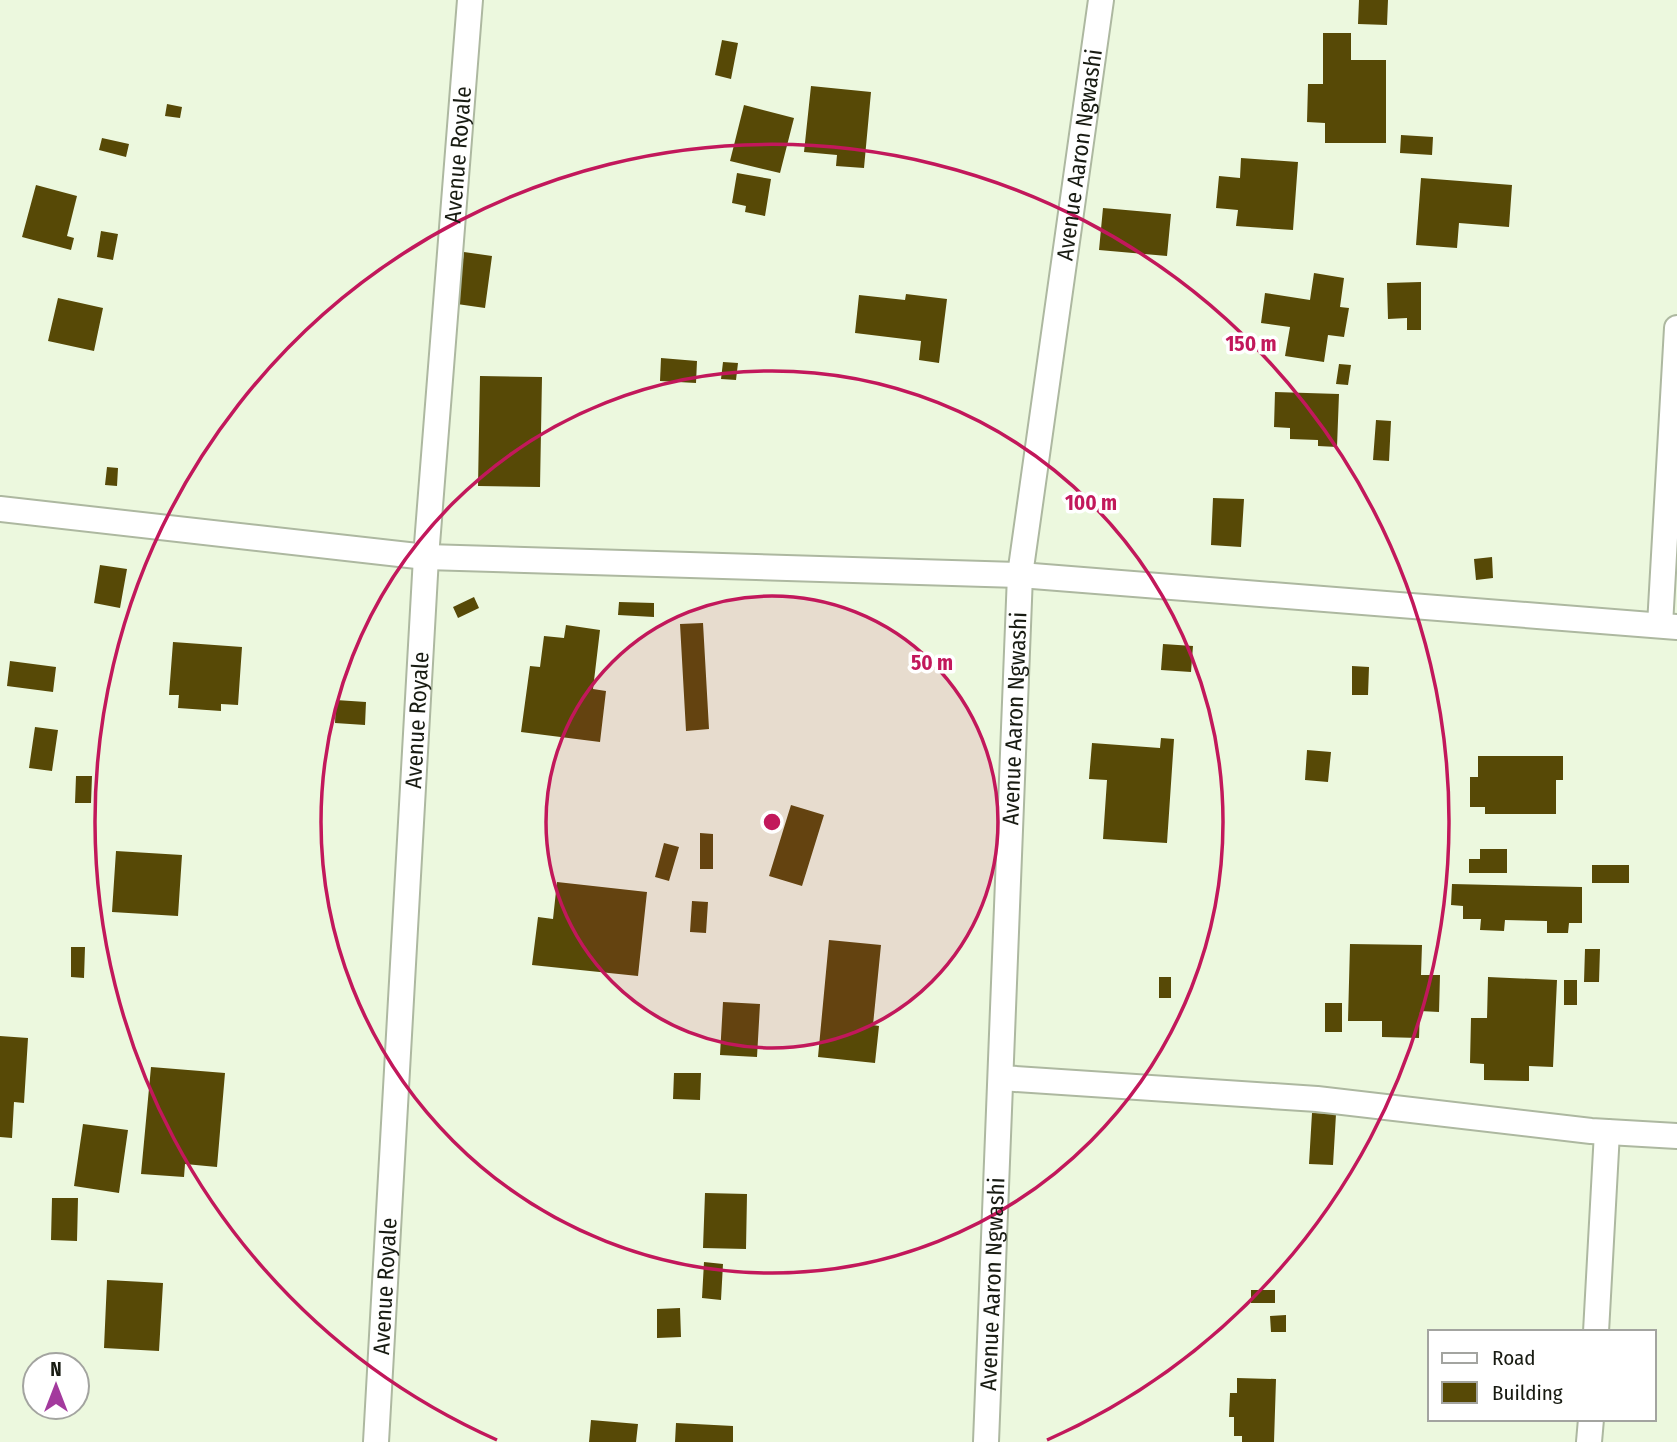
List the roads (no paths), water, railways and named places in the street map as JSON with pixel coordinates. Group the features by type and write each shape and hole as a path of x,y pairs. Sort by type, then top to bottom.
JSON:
{"street":[{"name":"Avenue Royale","path":"376,1442 426,557 470,0"},
{"name":"Avenue Aaron Ngwashi","path":"985,1442 1020,575 1101,0"},
{"path":"0,509 426,557 1020,575 1669,626 1677,328"},
{"path":"1001,1077 1317,1099 1607,1132 1677,1136"},
{"path":"1596,1330 1607,1132"},
{"path":"1589,1442 1591,1421"}]}
